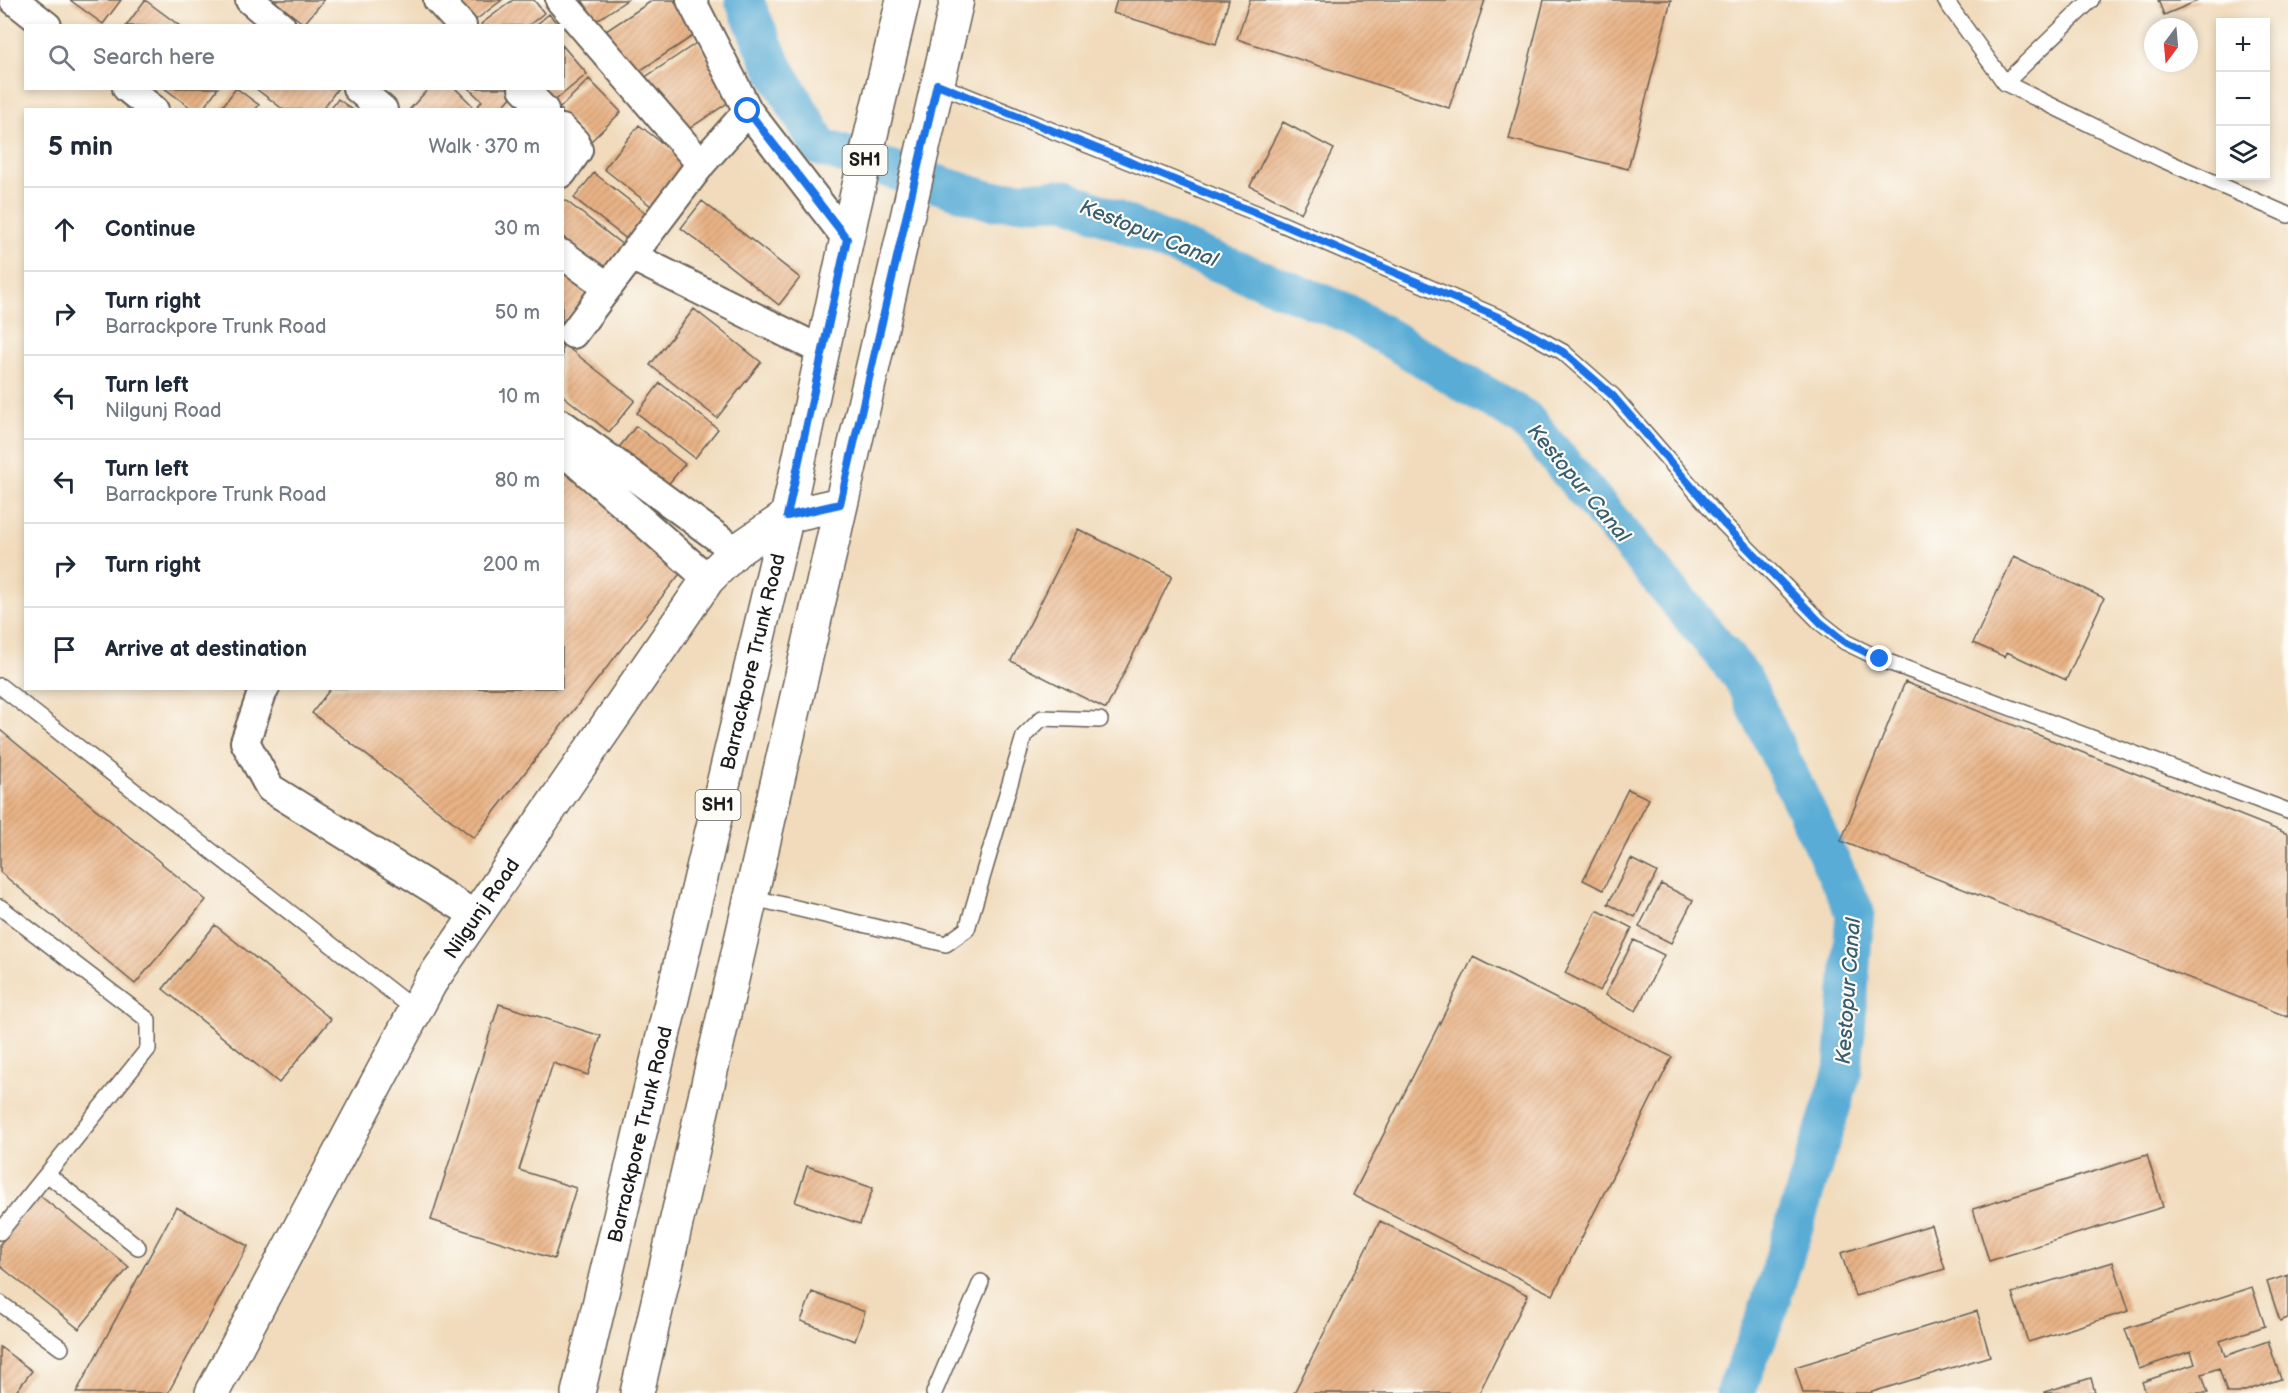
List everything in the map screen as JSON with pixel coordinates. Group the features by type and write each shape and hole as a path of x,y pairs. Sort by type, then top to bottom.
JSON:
{"main road":[{"name":"Barrackpore Trunk Road","path":"578,1393 787,516 850,227 903,0"},
{"name":"SH1","path":"637,1393 957,0"},
{"name":"Nilgunj Road","path":"212,1393 430,983 708,579 736,551 787,516 840,504"}],"street":[{"path":"250,0 279,24"},
{"path":"438,0 460,24"},
{"path":"560,0 701,164"},
{"path":"691,0 748,111 850,227"},
{"path":"19,1 45,24"},
{"path":"129,90 152,108"},
{"path":"359,90 381,108"},
{"path":"526,90 542,108"},
{"path":"573,334 701,164 748,111"},
{"path":"564,131 575,142 578,150 564,169"},
{"path":"564,255 608,287"},
{"path":"631,256 823,351"},
{"path":"564,425 736,551"},
{"path":"564,452 708,579"},
{"path":"264,690 245,742 270,788 475,915"}],"lane":[{"path":"1945,0 2005,83 2161,159 2288,215"},
{"path":"2005,83 2091,0"},
{"path":"937,84 1261,215 1505,320 1563,352 1613,396 1724,524 1821,623 1845,642 1880,659 2288,811"},
{"path":"0,686 415,1010"},
{"path":"750,897 946,944 967,929 1024,736 1042,718 1100,720"},
{"path":"0,907 148,1020 148,1049 0,1232"},
{"path":"47,1174 138,1247"},
{"path":"933,1393 981,1282"},
{"path":"0,1303 61,1348"}],"building":[{"path":"70,0 121,0 103,24"},
{"path":"145,0 177,24 127,24"},
{"path":"273,0 324,0 304,24"},
{"path":"454,0 502,0 470,24"},
{"path":"513,0 534,0 544,13 530,24 481,24"},
{"path":"582,0 627,0 596,21"},
{"path":"653,0 674,0 696,34 635,74 606,31"},
{"path":"1117,0 1229,0 1216,44 1113,13"},
{"path":"1250,0 1485,0 1449,108 1237,39"},
{"path":"1544,0 1671,0 1628,169 1509,139"},
{"path":"2158,0 2200,0 2164,15"},
{"path":"549,14 557,24 537,24"},
{"path":"698,42 735,98 681,134 644,78"},
{"path":"564,47 587,74 552,103 542,90 564,90"},
{"path":"589,79 621,112 591,141 564,115 564,108 560,108"},
{"path":"167,90 217,90 203,108 191,108"},
{"path":"235,90 239,90 259,105 257,108 221,108"},
{"path":"258,90 337,90 323,108 281,108"},
{"path":"427,90 457,90 472,105 470,108 411,108"},
{"path":"470,90 517,90 502,108 476,108 482,101"},
{"path":"338,99 350,108 331,108"},
{"path":"1283,122 1334,149 1301,213 1250,186"},
{"path":"639,125 686,162 651,206 604,169"},
{"path":"594,173 648,215 628,240 574,198"},
{"path":"564,201 624,246 606,270 564,238"},
{"path":"702,201 800,278 779,305 681,228"},
{"path":"564,273 589,292 564,323"},
{"path":"694,309 761,362 717,418 650,365"},
{"path":"564,345 635,400 609,432 564,397"},
{"path":"660,383 718,429 695,458 637,413"},
{"path":"636,426 685,464 665,488 617,450"},
{"path":"564,473 686,566 474,838 312,713 329,690 564,690"},
{"path":"1078,529 1172,576 1106,709 1011,661"},
{"path":"2014,556 2104,598 2066,680 2007,652 2005,657 1973,643"},
{"path":"1905,682 2288,834 2288,1017 1841,841"},
{"path":"0,730 206,900 135,984 0,872"},
{"path":"1628,789 1649,799 1603,890 1583,880"},
{"path":"1631,859 1657,872 1635,917 1608,904"},
{"path":"1661,884 1693,900 1671,943 1639,927"},
{"path":"1597,910 1632,928 1600,991 1565,973"},
{"path":"215,925 331,1019 279,1083 163,989"},
{"path":"1634,940 1664,955 1636,1011 1605,995"},
{"path":"1473,957 1672,1057 1553,1295 1353,1195"},
{"path":"499,1004 601,1036 588,1075 553,1063 519,1170 576,1188 554,1259 431,1220"},
{"path":"2147,1155 2163,1207 1989,1261 1973,1209"},
{"path":"807,1166 873,1188 860,1224 795,1202"},
{"path":"39,1195 129,1267 79,1329 0,1266 0,1244"},
{"path":"176,1207 248,1246 168,1393 76,1393"},
{"path":"1380,1221 1528,1295 1479,1393 1294,1393"},
{"path":"1931,1225 1945,1269 1855,1296 1841,1253"},
{"path":"2113,1262 2129,1311 2028,1342 2012,1293"},
{"path":"2288,1275 2288,1318 2280,1321 2267,1282"},
{"path":"2252,1287 2265,1326 2220,1341 2225,1356 2268,1341 2281,1379 2239,1393 2227,1393 2219,1368 2202,1374 2208,1393 2146,1393 2142,1382 2195,1364 2191,1351 2139,1369 2125,1329"},
{"path":"812,1292 865,1312 855,1341 801,1321"},
{"path":"1977,1311 1990,1356 1869,1393 1803,1393 1795,1367"},
{"path":"0,1347 32,1371 15,1393 0,1393"},
{"path":"2091,1378 2095,1393 2044,1393 2044,1392"}],"waterway":[{"name":"Kestopur Canal","path":"744,0 771,62 820,147 991,201 1066,199 1186,250 1347,313 1525,419 1742,677 1855,912 1843,1070 1765,1319 1735,1393"}],"route":[{"path":"748,111 847,239 787,516 840,504 937,84 1261,215 1505,320 1563,352 1613,396 1724,524 1821,623 1845,642 1880,659"}]}
